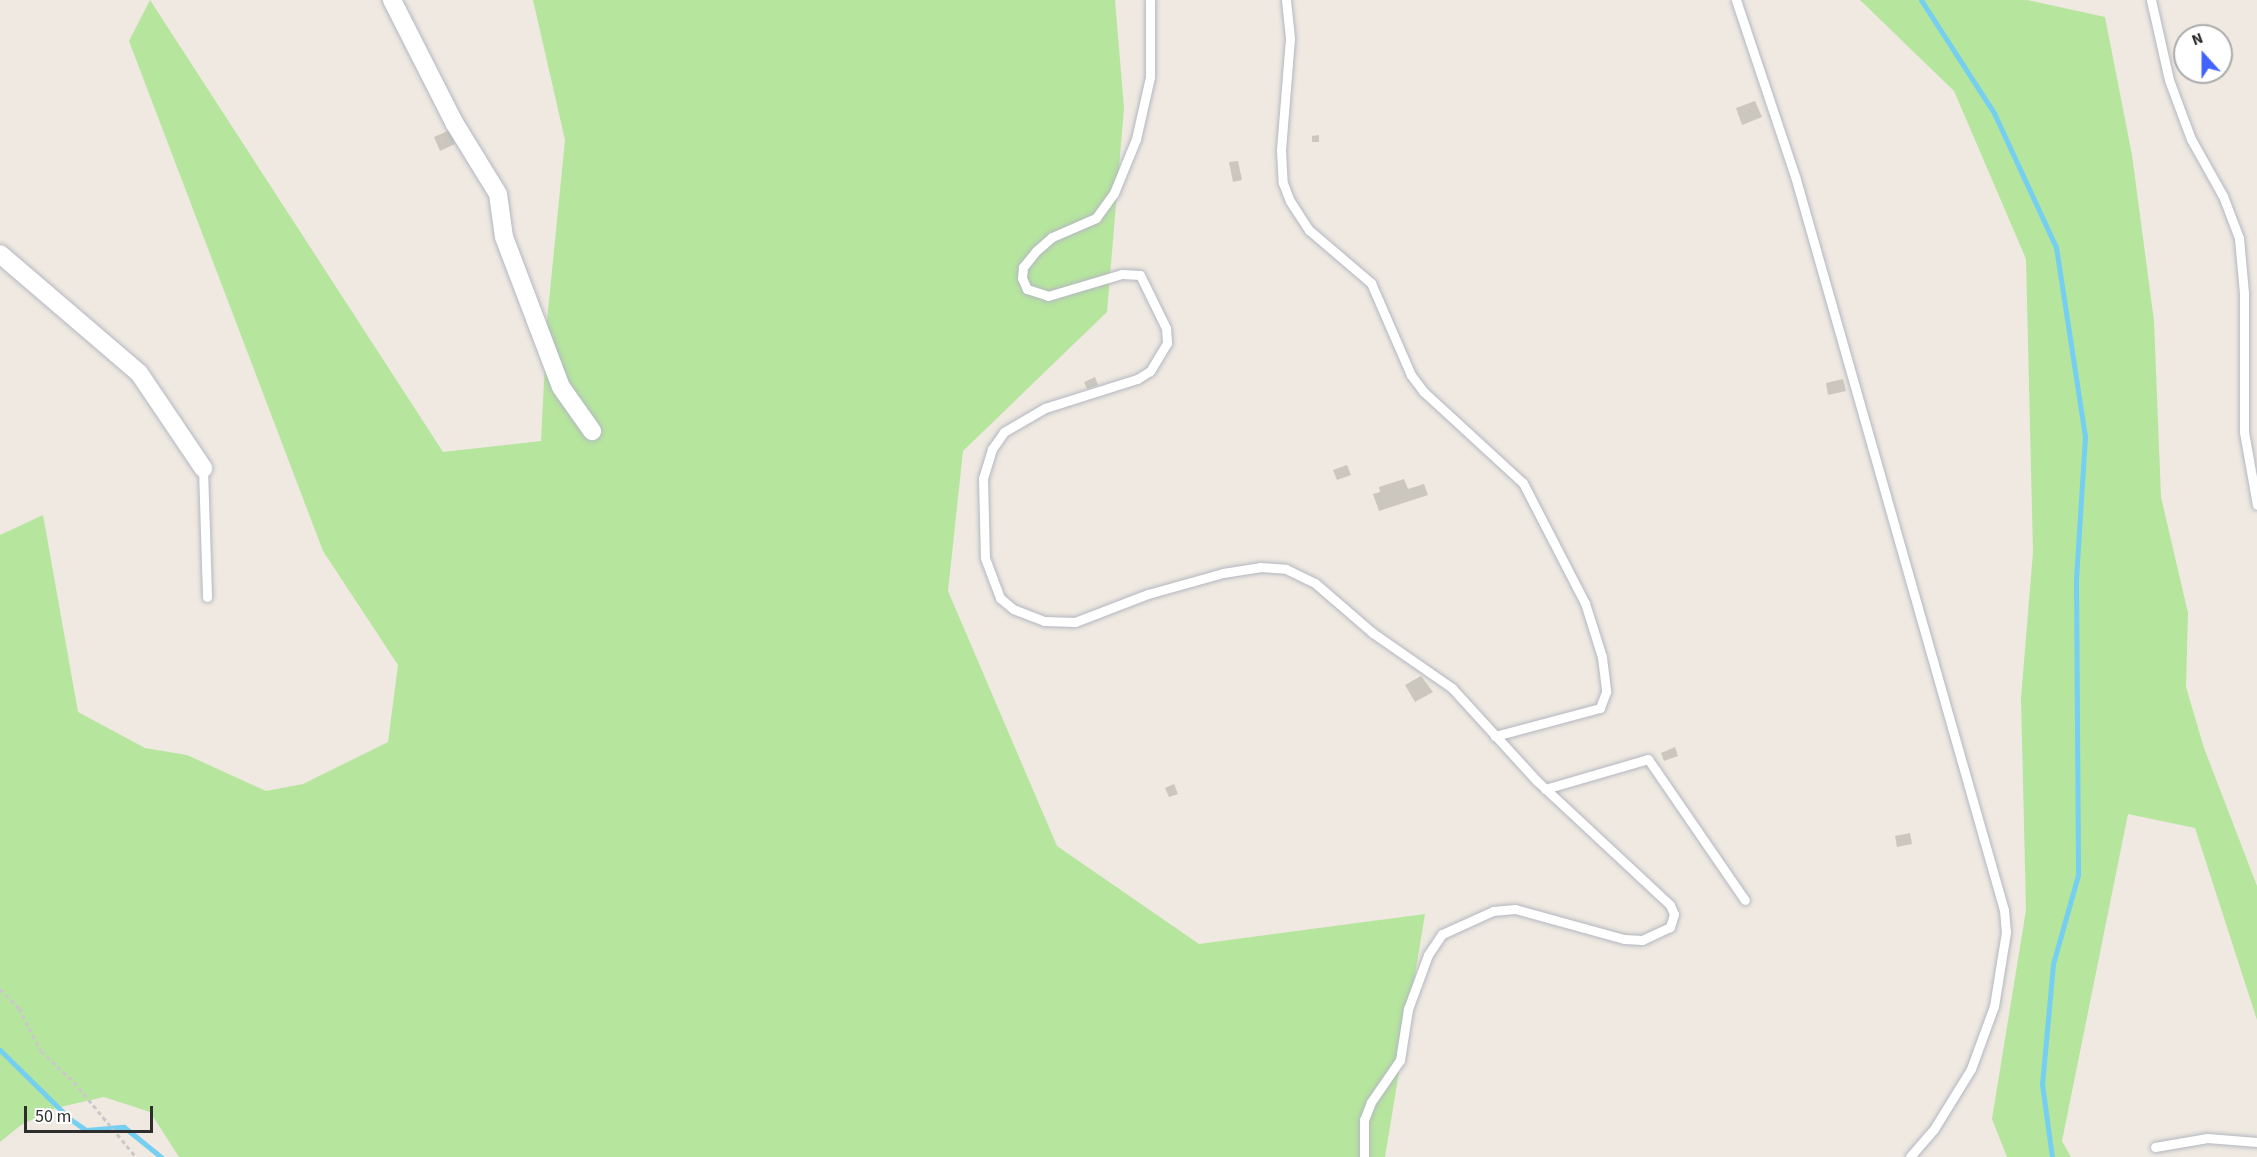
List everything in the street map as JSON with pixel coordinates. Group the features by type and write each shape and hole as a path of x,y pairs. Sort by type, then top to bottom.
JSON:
{"street":[{"path":"392,0 455,124 498,194 504,237 561,387 592,431"},
{"path":"0,254 138,372 203,468"}],"lane":[{"path":"1150,0 1150,77 1136,139 1114,193 1096,218 1052,237 1036,251 1023,267 1022,279 1028,289 1048,297 1122,274 1140,275 1166,328 1167,344 1150,371 1137,379 1045,408 1004,432 992,449 983,478 985,558 1000,598 1013,609 1044,621 1075,622 1148,594 1223,573 1260,567 1287,569 1315,583 1373,633 1427,667 1452,687 1545,789 1670,905 1673,921 1658,934 1642,940 1624,939 1515,909 1493,911 1442,934 1428,955 1408,1008 1400,1060 1371,1102 1364,1120 1364,1157"},
{"path":"1286,0 1290,38 1281,150 1282,183 1290,201 1309,230 1371,283 1411,375 1424,392 1524,483 1586,603 1602,657 1606,692 1600,708 1495,736"},
{"path":"1736,0 1795,176 2004,910 2005,940 1994,1006 1971,1069 1934,1129 1910,1157"},
{"path":"2151,0 2173,90 2191,139 2223,196 2239,238 2244,293 2244,432 2257,505"},
{"path":"203,468 207,597"},
{"path":"1545,789 1648,759 1745,900"},
{"path":"2155,1147 2207,1138 2257,1143"}],"path":[{"path":"0,989 19,1008 41,1051 74,1082 136,1157"}],"green space":[{"path":"150,0 443,452 541,441 547,321 565,140 533,0 1115,0 1124,108 1107,312 963,451 948,591 1057,846 1199,944 1425,914 1385,1157 179,1157 150,1112 104,1097 56,1108 21,1125 0,1142 0,535 43,515 78,712 145,748 187,755 266,791 303,784 388,742 398,665 323,551 129,41"},
{"path":"1860,0 2027,0 2105,17 2132,155 2154,321 2161,497 2188,613 2186,687 2204,748 2257,886 2257,1020 2195,828 2128,814 2062,1141 2071,1157 2007,1157 1992,1119 2026,910 2021,698 2033,552 2026,259 1954,91"}],"building":[{"path":"1755,101 1762,117 1742,125 1736,108"},
{"path":"450,130 455,144 440,151 434,137"},
{"path":"1319,135 1319,142 1312,142 1312,136"},
{"path":"1238,161 1242,180 1233,182 1229,162"},
{"path":"1095,377 1098,385 1087,389 1084,382"},
{"path":"1843,379 1846,391 1828,395 1826,383"},
{"path":"1347,465 1351,475 1337,480 1333,470"},
{"path":"1404,479 1408,489 1424,484 1428,495 1379,511 1373,494 1380,492 1379,487"},
{"path":"1421,676 1433,692 1415,702 1405,685"},
{"path":"1675,747 1678,756 1664,761 1661,753"},
{"path":"1174,784 1178,794 1169,797 1165,788"},
{"path":"1910,833 1912,844 1897,847 1895,836"}],"waterway":[{"path":"1921,0 1994,113 2056,247 2085,436 2076,581 2078,875 2053,964 2042,1084 2052,1157"},
{"path":"0,1050 70,1119 86,1130 124,1127 161,1157"}]}
